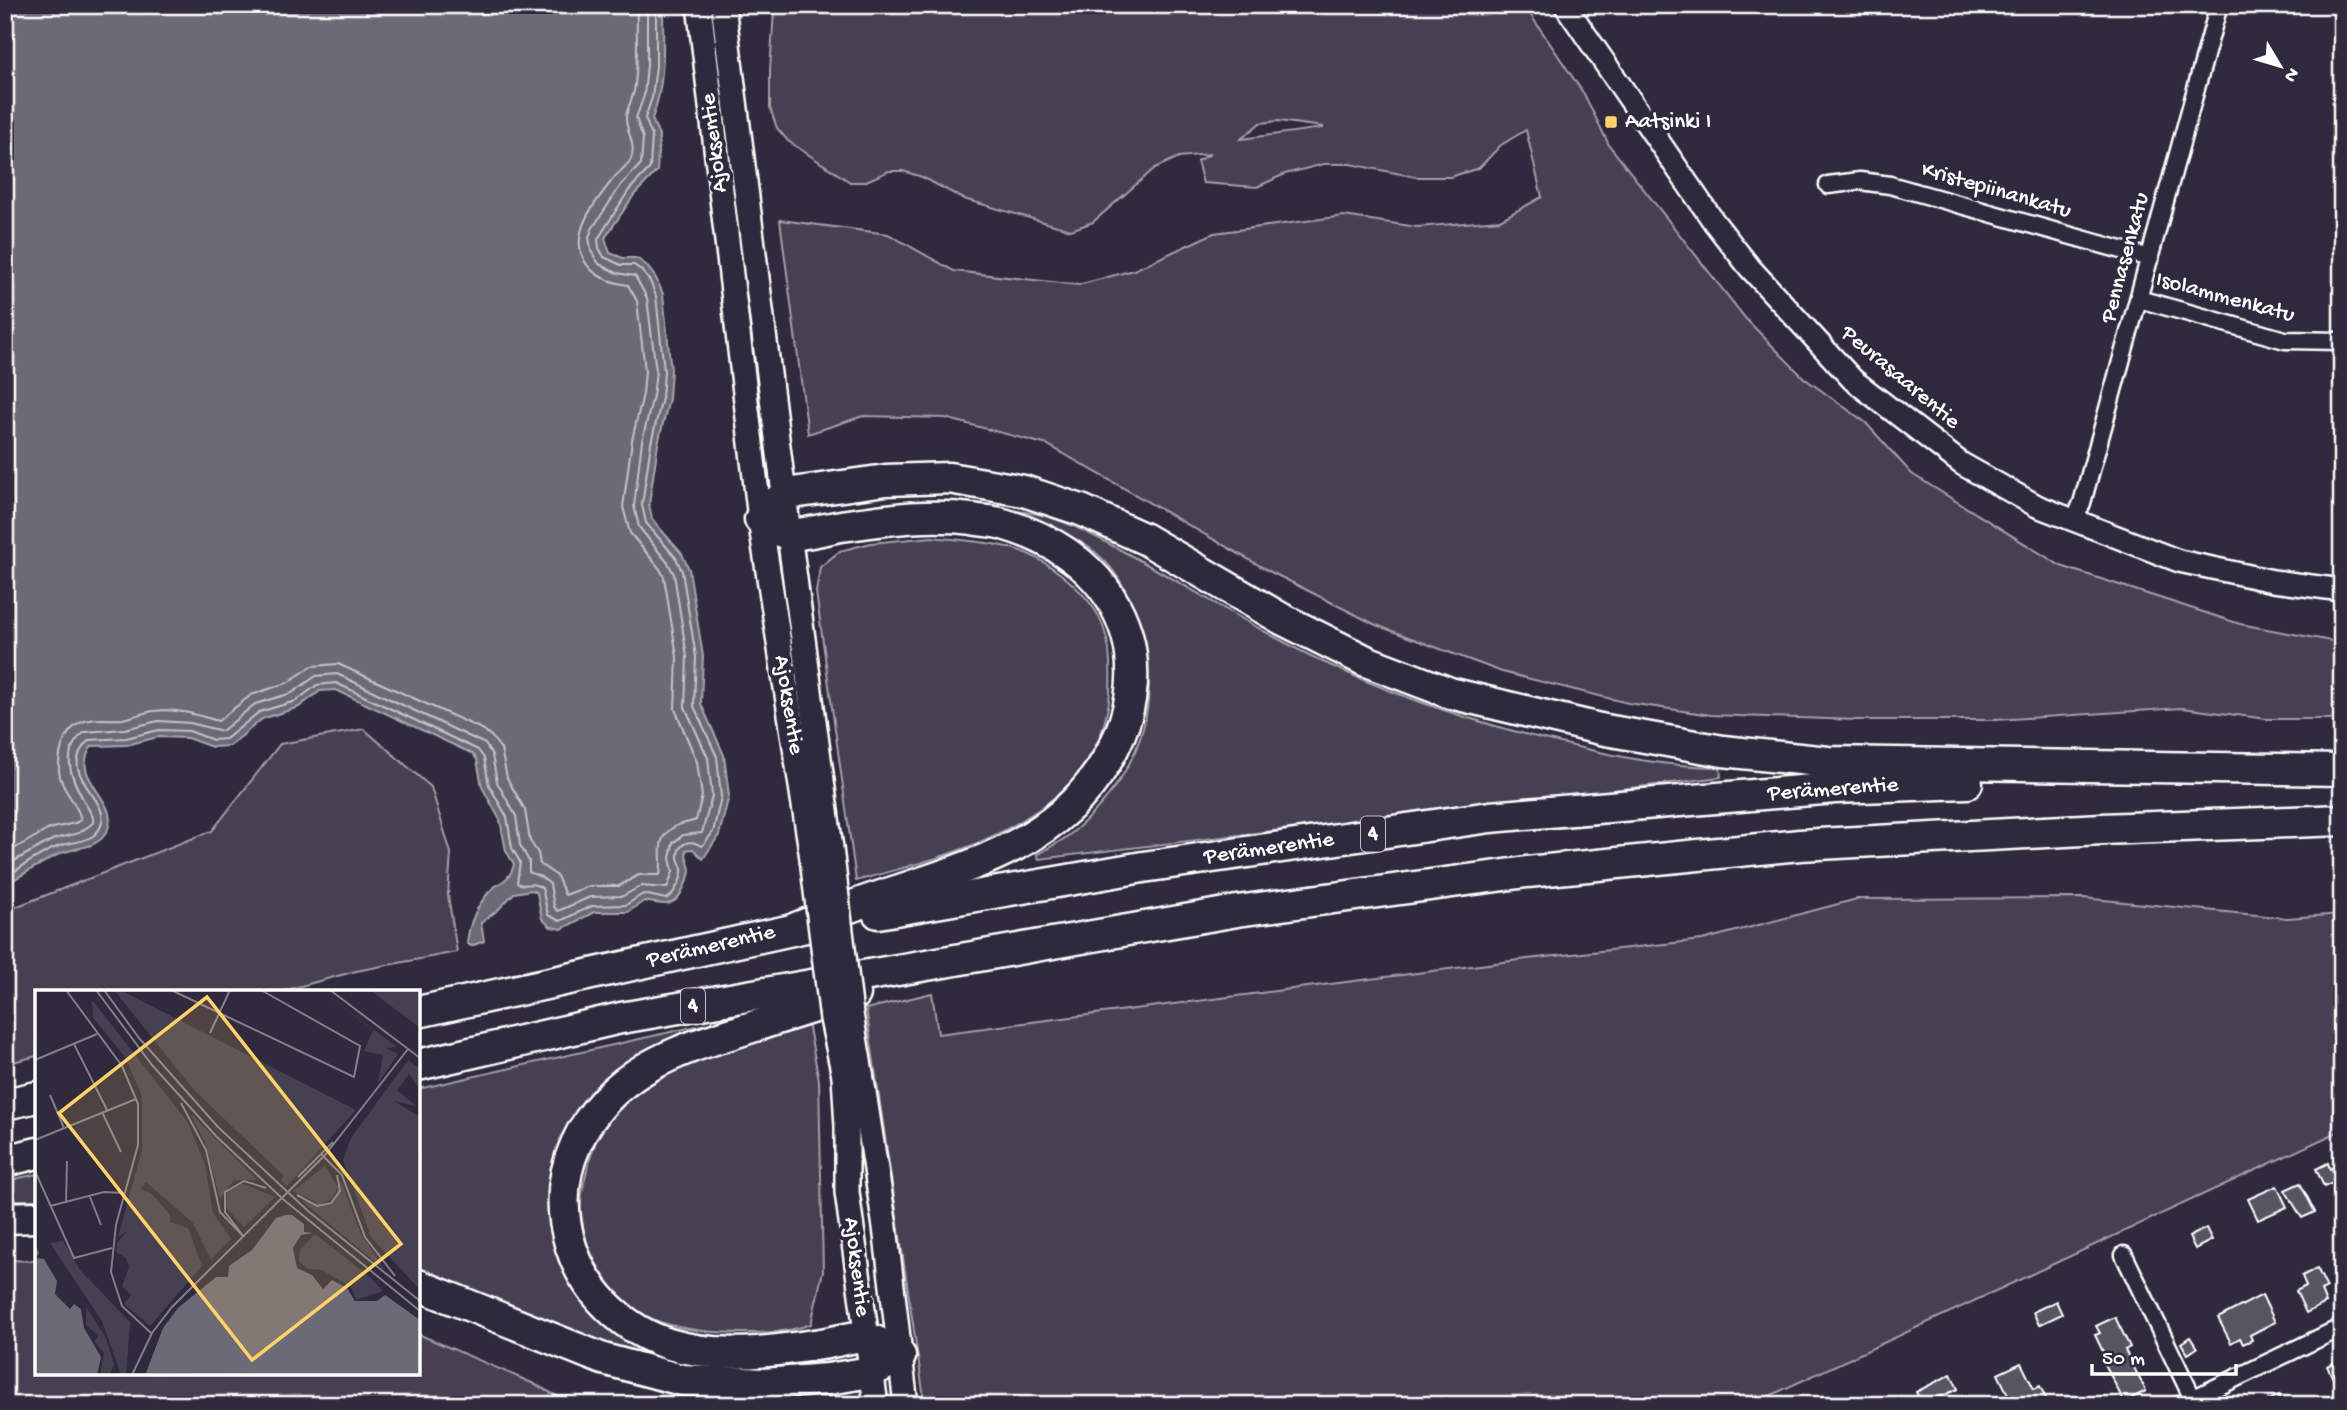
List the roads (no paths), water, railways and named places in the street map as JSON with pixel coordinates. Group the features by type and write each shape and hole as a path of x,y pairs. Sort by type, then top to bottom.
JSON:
{"highway":[{"path":"796,928 872,899 984,862 1019,845 1048,825 1096,778 1114,748 1127,718 1132,659 1120,614 1093,574 1052,543 1002,523 944,516 903,517 789,534 760,519 785,494 886,480 949,478 1024,491 1081,510 1145,539 1282,619 1366,661 1450,693 1600,729 1723,751 1828,762 2342,771"},
{"name":"Perämerentie","path":"420,1012 796,928 1143,867 1490,817 1835,788 2200,773 2342,771"},
{"name":"4","path":"420,1065 621,1018 1237,911 1540,870 1800,845 2342,820"},
{"path":"900,1356 865,1336 735,1354 692,1349 647,1335 624,1320 597,1296 573,1254 564,1214 563,1189 570,1157 585,1125 608,1095 640,1071 684,1048 969,958"},
{"path":"5,1104 35,1097"},
{"path":"5,1161 35,1154"},
{"path":"5,1218 35,1217"},
{"path":"420,1286 603,1359 682,1380 764,1384 828,1379 871,1372 900,1356"}],"main road":[{"name":"Ajoksentie","path":"699,5 760,519 850,1014 852,1074 847,1192 876,1405"},
{"name":"Ajoksentie","path":"723,5 785,494 821,849"},
{"name":"Ajoksentie","path":"852,1074 885,1227 905,1405"}],"street":[{"name":"Pennasenkatu","path":"2074,521 2139,299 2220,5"},
{"name":"Peurasaarentie","path":"1574,8 1721,231 1750,268 1853,380 1962,464 2037,506 2179,561 2273,581 2342,590"},
{"name":"Kristepiinankatu","path":"1828,185 1860,181 1890,185 2150,258"},
{"name":"Isolammenkatu","path":"2139,299 2286,340 2342,341"},
{"path":"2124,1255 2190,1403 2342,1327"}],"water":[{"path":"5,5 663,5 662,77 652,119 659,135 657,171 634,195 605,238 610,253 623,258 636,258 646,265 663,294 671,370 669,399 658,444 649,504 652,519 682,554 689,569 703,656 701,704 724,755 729,796 719,835 703,859 693,849 686,850 690,873 681,894 673,902 663,904 644,901 628,912 594,912 562,929 551,927 542,919 537,893 532,890 514,893 481,923 484,941 471,946 467,943 468,936 477,910 489,892 510,874 514,864 506,851 500,820 482,787 477,760 473,754 336,690 320,691 299,707 262,719 230,746 212,747 187,738 158,737 127,745 92,746 86,758 86,769 110,818 104,836 92,845 57,855 5,885"}],"place":[{"name":"Aatsinki I","path":"1611,122"}]}
